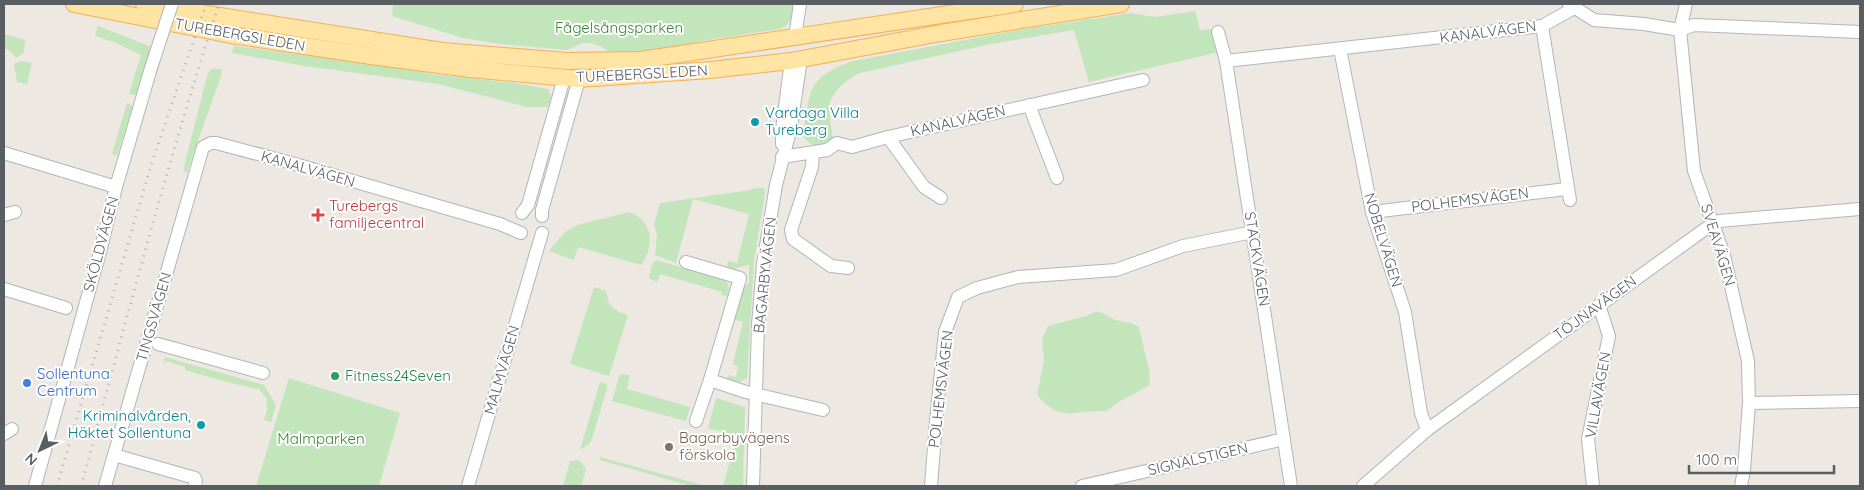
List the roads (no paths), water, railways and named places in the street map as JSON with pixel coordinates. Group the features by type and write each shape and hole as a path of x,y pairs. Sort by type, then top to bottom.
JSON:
{"main road":[{"name":"TUREBERGSLEDEN","path":"74,4 231,35 361,55 470,69 571,79 710,70 796,60 941,33 1121,4"},
{"name":"TUREBERGSLEDEN","path":"144,4 442,51 574,61 640,60 1015,4"},
{"path":"796,60 799,36"},
{"path":"571,79 574,61"}],"street":[{"name":"SKÖLDVÄGEN","path":"35,486 100,252 116,187 172,4"},
{"path":"799,36 800,4"},
{"path":"799,36 808,4"},
{"name":"SVEAVÄGEN","path":"1686,4 1680,30 1694,171 1724,255 1748,361 1749,402 1741,486"},
{"name":"KANALVÄGEN","path":"1226,60 1542,26 1574,5 1594,20 1644,24 1680,30 1694,25 1860,32"},
{"name":"POLHEMSVÄGEN","path":"1372,212 1569,194 1542,26"},
{"name":"STACKVÄGEN","path":"1218,32 1226,60 1291,486"},
{"name":"NOBELVÄGEN","path":"1340,49 1372,212 1405,312 1421,413 1427,430"},
{"name":"BAGARBYVÄGEN","path":"753,486 763,264 782,157 791,128 796,60"},
{"path":"535,254 517,225 528,205 571,79"},
{"path":"522,235 534,238 542,233 545,224 542,210 571,79"},
{"name":"KANALVÄGEN","path":"782,157 827,150 837,143 852,147 888,137 1143,80"},
{"path":"1029,105 1057,178"},
{"name":"KANALVÄGEN","path":"888,137 924,187 941,198"},
{"name":"KANALVÄGEN","path":"203,147 216,143 304,167 500,224 522,235"},
{"name":"TINGSVÄGEN","path":"105,486 203,147"},
{"path":"4,153 116,187"},
{"name":"BAGARBYVÄGEN","path":"813,153 812,167 791,230 792,239 831,266 848,268"},
{"name":"TÖJNAVÄGEN","path":"1363,486 1427,430 1712,224 1719,221 1860,208"},
{"path":"500,224 531,210 542,216"},
{"name":"POLHEMSVÄGEN","path":"931,486 945,332 958,297 977,288 1018,277 1116,270 1183,246 1253,232"},
{"name":"MALMVÄGEN","path":"468,486 542,233"},
{"name":"BAGARBYVÄGEN","path":"686,262 740,278 696,421"},
{"path":"4,289 66,308"},
{"name":"VILLAVÄGEN","path":"1593,486 1588,439 1609,336 1599,305"},
{"path":"158,344 263,373"},
{"path":"710,380 823,410"},
{"path":"1749,402 1860,401"},
{"name":"SIGNALSTIGEN","path":"1082,486 1284,439"},
{"path":"114,455 195,478 195,486"}],"railway":[{"path":"57,486 151,165 206,4"},
{"path":"81,486 164,184 219,4"}],"place":[{"name":"Vardaga Villa Tureberg","path":"755,122"},
{"name":"Turebergs familjecentral","path":"318,215"},
{"name":"Fitness24Seven","path":"335,376"},
{"name":"Sollentuna Centrum","path":"27,383"},
{"name":"Kriminalvården, Häktet Sollentuna","path":"201,425"},
{"name":"Bagarbyvägens förskola","path":"669,447"}],"park label":[{"name":"Fågelsångsparken","path":"619,28"},
{"name":"Malmparken","path":"321,439"}]}
